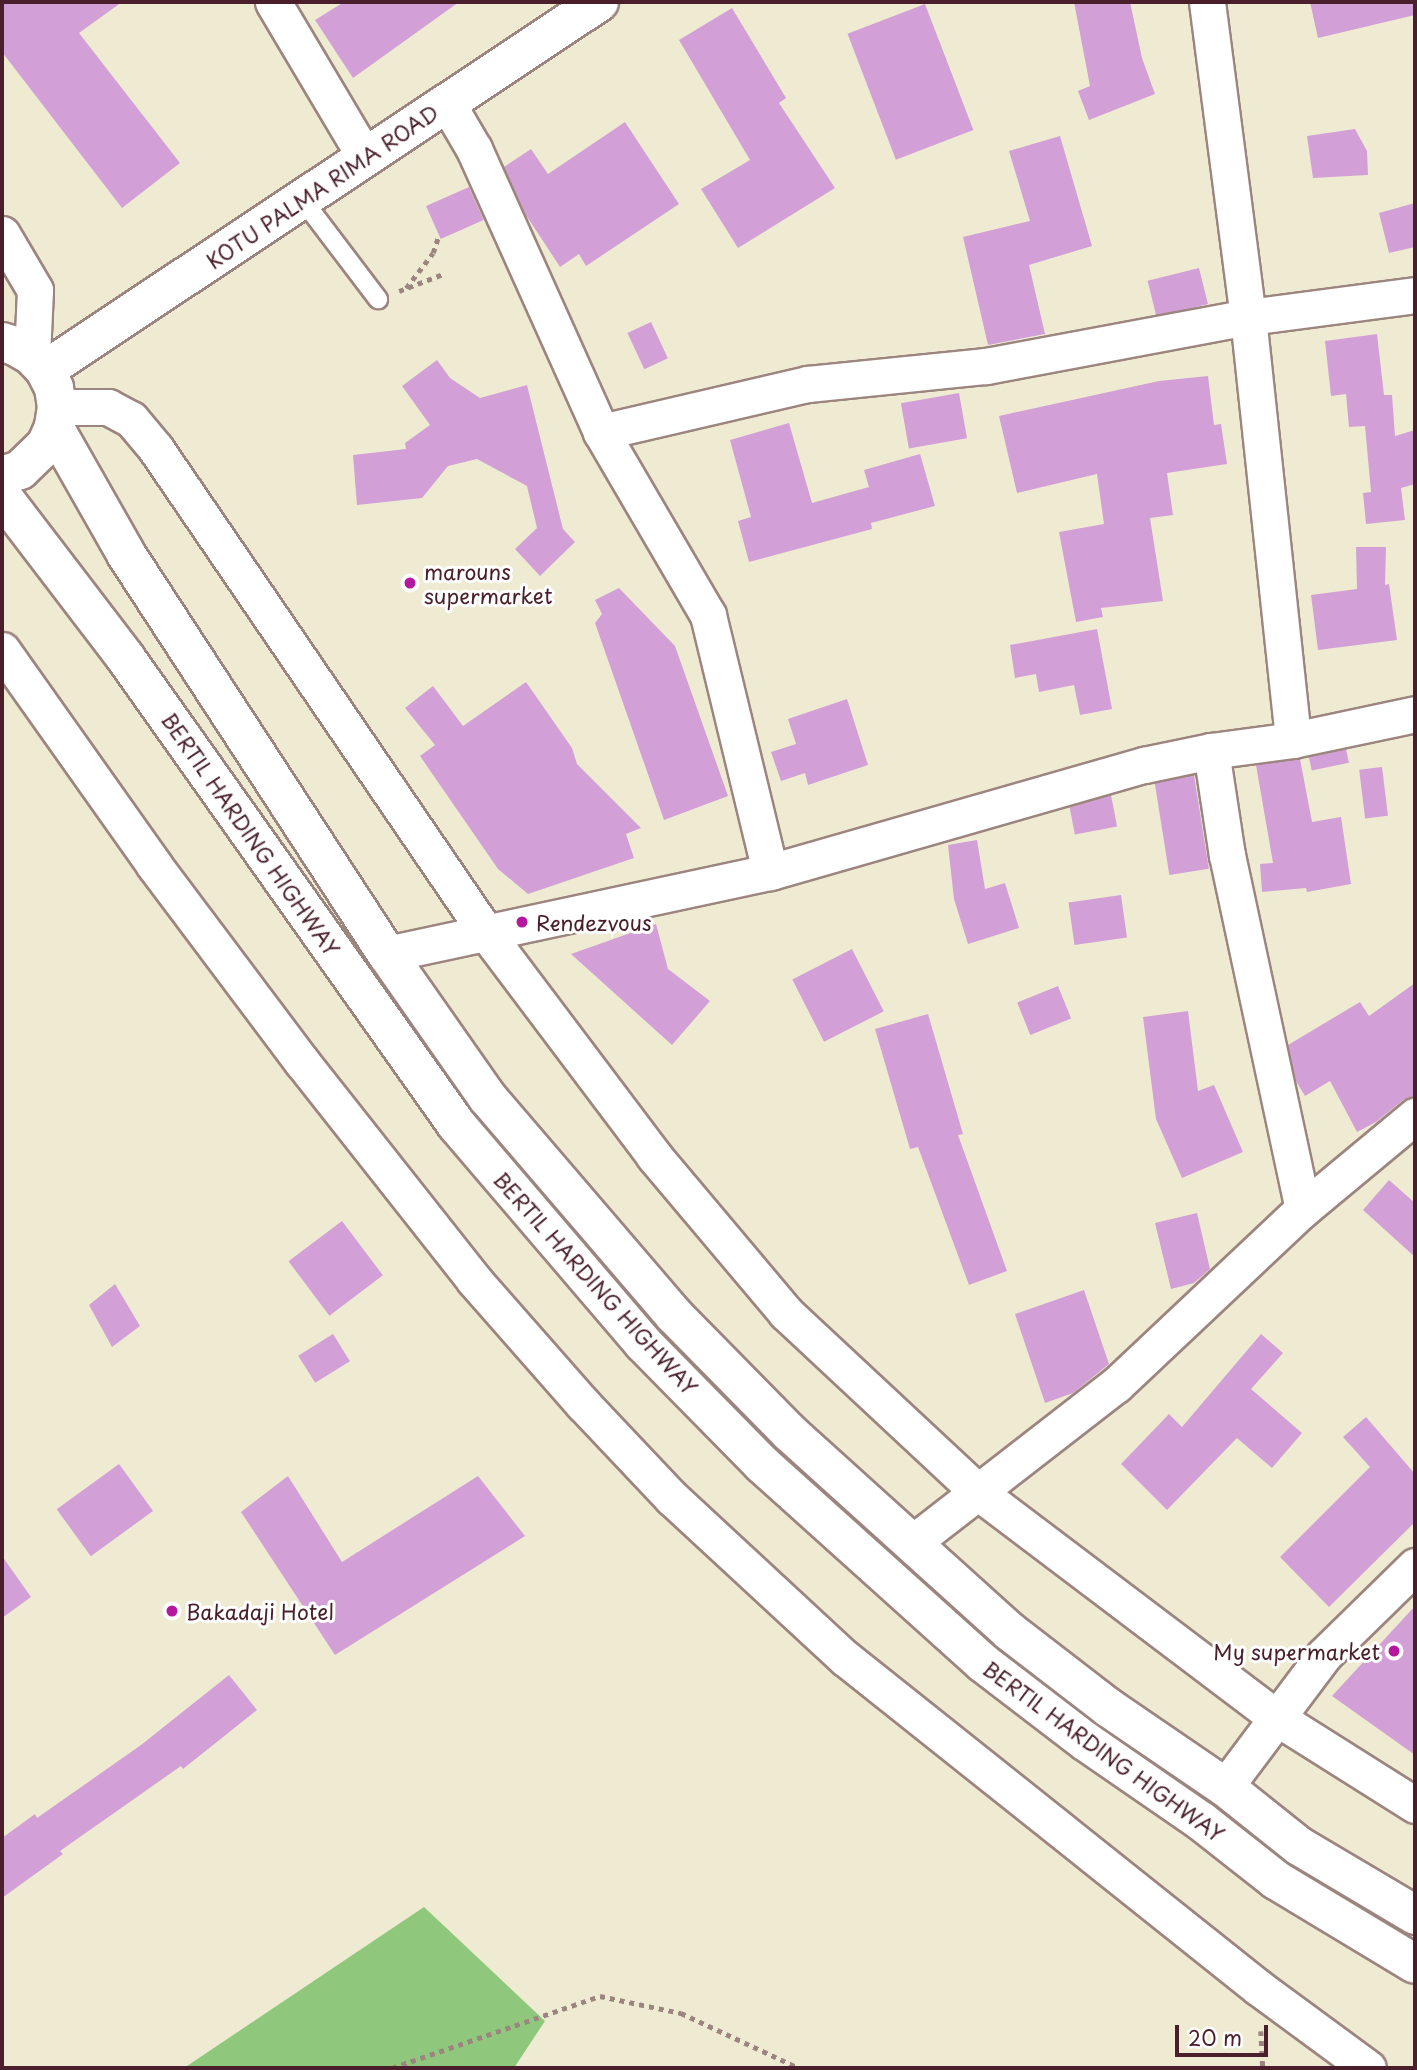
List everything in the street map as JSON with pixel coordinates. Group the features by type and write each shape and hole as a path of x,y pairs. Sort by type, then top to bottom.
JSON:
{"main road":[{"name":"KOTU PALMA RIMA ROAD","path":"26,356 302,200 599,2"},
{"name":"BERTIL HARDING HIGHWAY","path":"26,356 54,388 55,417 126,554 387,954 488,1098 674,1315 790,1433 1009,1631 1109,1708 1225,1787 1299,1846 1415,1915"},
{"path":"2,477 20,470 34,460 47,445 55,417"},
{"name":"BERTIL HARDING HIGHWAY","path":"2,496 125,657 456,1124 643,1343 762,1464 983,1663 1085,1741 1201,1821 1276,1880 1415,1964"}],"street":[{"path":"273,2 365,157"},
{"path":"1207,2 1248,317 1293,740"},
{"path":"447,103 474,149 601,432 708,615 770,872"},
{"path":"2,234 35,290 26,356"},
{"path":"601,432 808,384 986,366 1248,317 1415,295"},
{"path":"55,417 108,407 131,419 156,449 487,934 654,1156 786,1313 978,1492 1277,1718 1415,1805"},
{"path":"2,650 154,865 302,1062 474,1280 583,1404 672,1497 845,1658 1259,1988 1368,2068"},
{"path":"387,954 770,872 1144,765 1211,751 1293,740 1415,714"},
{"path":"1211,751 1227,855 1303,1209"},
{"path":"912,1543 1116,1385 1303,1209 1415,1115"},
{"path":"1225,1787 1324,1655 1415,1566"}],"lane":[{"path":"302,200 378,299"}],"path":[{"path":"406,288 433,253 438,238"},
{"path":"378,299 443,274"},
{"path":"392,2068 600,1996 681,2013 799,2068"}],"green space":[{"path":"424,1907 545,2021 514,2068 184,2068"}],"building":[{"path":"2,2 122,2 79,33 180,163 122,208 2,52"},
{"path":"344,2 459,2 353,78 315,20"},
{"path":"1074,2 1130,2 1142,58 1155,94 1089,120 1078,91 1090,86"},
{"path":"1310,2 1415,2 1415,15 1318,38"},
{"path":"925,4 973,130 896,160 848,34"},
{"path":"732,8 786,98 779,103 835,188 738,248 701,189 750,160 679,40"},
{"path":"625,122 679,204 586,266 579,254 560,267 526,215 504,167 531,149 548,174"},
{"path":"1355,129 1367,151 1368,175 1313,178 1307,136"},
{"path":"1060,136 1092,246 1029,265 1045,334 988,345 963,237 1030,221 1009,151"},
{"path":"469,187 484,220 441,239 426,206"},
{"path":"1415,203 1415,247 1389,253 1379,213"},
{"path":"1199,268 1208,304 1157,317 1148,281"},
{"path":"651,322 668,358 644,369 627,333"},
{"path":"1377,334 1384,395 1392,395 1395,436 1415,430 1415,484 1401,488 1405,520 1366,524 1363,493 1371,492 1365,426 1349,427 1346,394 1331,396 1325,341"},
{"path":"437,360 450,378 480,398 527,385 563,529 575,542 540,576 515,549 537,528 527,486 477,459 448,466 422,498 357,505 353,455 406,449 405,443 430,425 402,386"},
{"path":"1208,376 1214,425 1221,424 1227,464 1167,473 1173,515 1150,518 1163,601 1101,608 1103,617 1076,622 1059,532 1104,524 1097,474 1017,493 999,416 1159,381"},
{"path":"959,393 967,438 909,449 901,403"},
{"path":"789,423 812,503 869,487 864,470 920,454 935,506 871,523 872,529 749,562 738,521 751,517 730,440"},
{"path":"1356,547 1386,547 1385,585 1389,584 1397,640 1318,650 1311,595 1357,589"},
{"path":"619,588 675,646 728,796 664,820 595,623 602,614 595,600"},
{"path":"1097,629 1112,709 1080,715 1074,685 1039,692 1036,674 1015,678 1010,645"},
{"path":"526,682 572,748 577,764 641,828 626,834 634,858 528,894 498,869 420,756 435,745 405,708 433,686 463,726"},
{"path":"847,699 868,765 808,785 805,773 781,781 771,752 796,744 788,719"},
{"path":"1346,749 1349,763 1312,771 1309,757"},
{"path":"1300,759 1312,822 1341,817 1351,884 1307,892 1306,888 1262,892 1260,864 1273,863 1256,765"},
{"path":"1382,767 1388,816 1365,818 1359,770"},
{"path":"1194,775 1209,869 1169,875 1154,781"},
{"path":"1111,795 1117,826 1075,835 1069,803"},
{"path":"977,840 985,889 1005,883 1019,928 968,944 954,899 948,845"},
{"path":"1121,895 1127,938 1075,945 1069,902"},
{"path":"656,924 668,969 710,1001 672,1045 571,954"},
{"path":"852,949 884,1011 824,1042 792,979"},
{"path":"1415,983 1415,1096 1403,1100 1376,1122 1357,1132 1330,1081 1305,1096 1296,1081 1288,1045 1360,1002 1369,1016"},
{"path":"1058,986 1071,1018 1030,1035 1017,1002"},
{"path":"1188,1011 1198,1091 1214,1085 1243,1152 1182,1178 1156,1119 1143,1017"},
{"path":"928,1014 963,1134 958,1135 1007,1271 969,1285 918,1147 910,1149 875,1029"},
{"path":"1389,1180 1415,1203 1415,1257 1363,1210"},
{"path":"1197,1213 1210,1269 1194,1283 1171,1289 1155,1223"},
{"path":"342,1221 383,1275 329,1316 288,1261"},
{"path":"115,1284 140,1326 112,1347 89,1305"},
{"path":"1084,1290 1109,1364 1073,1393 1045,1403 1015,1314"},
{"path":"333,1334 350,1361 315,1383 298,1356"},
{"path":"1261,1334 1283,1353 1251,1389 1302,1433 1272,1468 1237,1438 1167,1510 1121,1464 1169,1414 1182,1427"},
{"path":"1366,1417 1415,1474 1415,1522 1329,1607 1280,1557 1370,1467 1343,1437"},
{"path":"119,1464 153,1511 91,1556 57,1509"},
{"path":"288,1476 342,1562 478,1476 525,1536 335,1655 241,1512"},
{"path":"2,1556 31,1597 2,1618"},
{"name":"My supermarket","path":"1415,1606 1415,1755 1332,1696"},
{"path":"229,1675 257,1710 183,1769 181,1766 60,1851 63,1854 2,1898 2,1838 35,1814 37,1818 141,1745"}],"place":[{"name":"marouns supermarket","path":"410,583"},
{"name":"Rendezvous","path":"522,922"},
{"name":"Bakadaji Hotel","path":"172,1611"},
{"name":"My supermarket","path":"1394,1651"}]}
